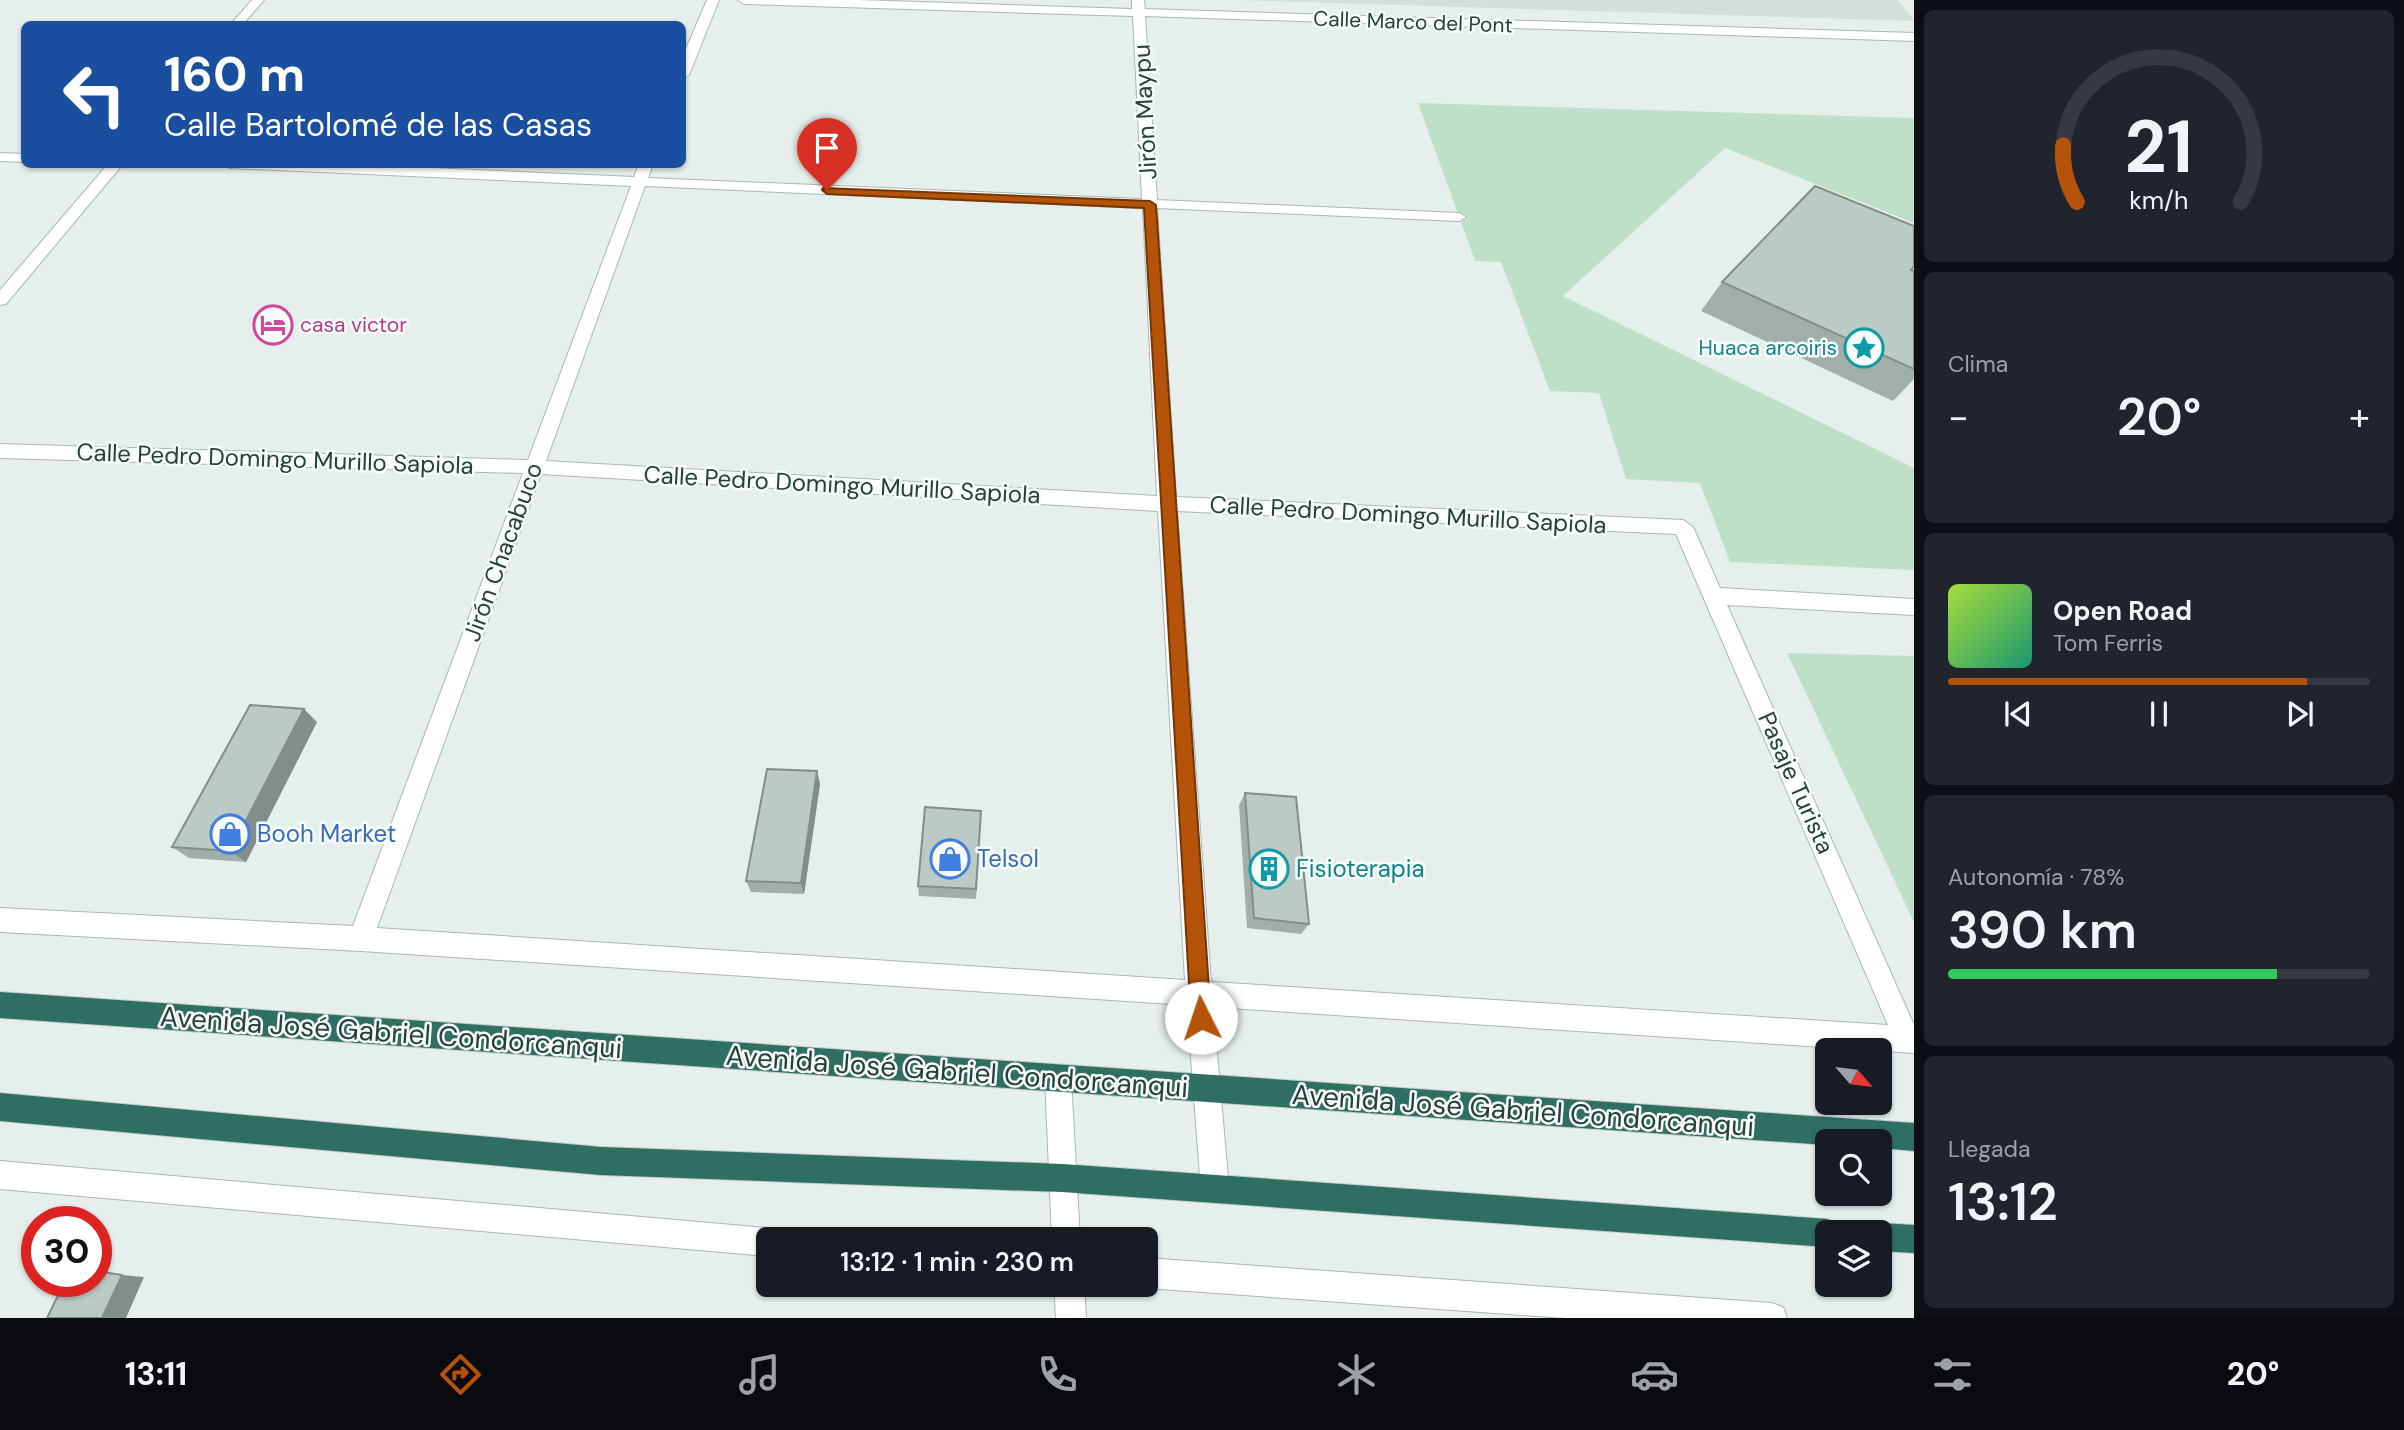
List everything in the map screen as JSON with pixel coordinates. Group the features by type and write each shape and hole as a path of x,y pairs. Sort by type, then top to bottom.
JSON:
{"highway":[{"name":"Avenida José Gabriel Condorcanqui","path":"0,1005 1914,1137"},
{"path":"0,1107 601,1161 1062,1178 1815,1232"},
{"path":"1892,1238 1914,1239"}],"street":[{"path":"240,21 258,0"},
{"path":"686,65 713,0"},
{"name":"Calle Marco del Pont","path":"744,0 1138,7 1914,37"},
{"name":"Jirón Maypu","path":"1138,7 1167,504 1199,995 1215,1189"},
{"path":"0,157 21,158"},
{"path":"0,300 113,168"},
{"path":"413,168 642,173 1150,205 1459,217"},
{"name":"Jirón Chacabuco","path":"361,939 642,173"},
{"name":"Calle Pedro Domingo Murillo Sapiola","path":"0,451 534,467 1167,504 1683,527"},
{"name":"Pasaje Turista","path":"1683,527 1911,1040"},
{"path":"1714,596 1914,607"},
{"path":"0,920 361,939 1911,1040"},
{"path":"1058,1078 1065,1227"},
{"path":"0,1175 756,1241"},
{"path":"1158,1274 1772,1318"},
{"path":"1069,1297 1070,1318"}],"shaded area":[{"path":"1238,0 1898,0 1914,21"}],"green space":[{"path":"1418,103 1914,118 1914,223 1725,148 1563,296 1914,468 1914,570 1730,562 1700,483 1626,479 1599,393 1550,391 1501,262 1475,261"},
{"path":"1787,653 1914,656 1914,922"}],"building":[{"path":"1815,186 1914,226 1914,266 1911,270 1914,271 1914,369 1722,282"},
{"path":"250,705 304,709 230,851 172,847"},
{"path":"767,769 817,771 801,883 746,881"},
{"name":"Fisioterapia","path":"1245,793 1296,797 1309,924 1254,918"},
{"name":"Telsol","path":"925,807 981,811 976,889 918,886"},
{"path":"112,1273 122,1275 112,1296"},
{"path":"57,1297 112,1297 102,1318 47,1318"}],"place":[{"name":"casa victor","path":"273,325"},
{"name":"Huaca arcoiris","path":"1864,348"},
{"name":"Booh Market","path":"230,834"},
{"name":"Telsol","path":"950,859"},
{"name":"Fisioterapia","path":"1269,869"}],"route":[{"path":"827,190 1150,205 1201,1018"}]}
